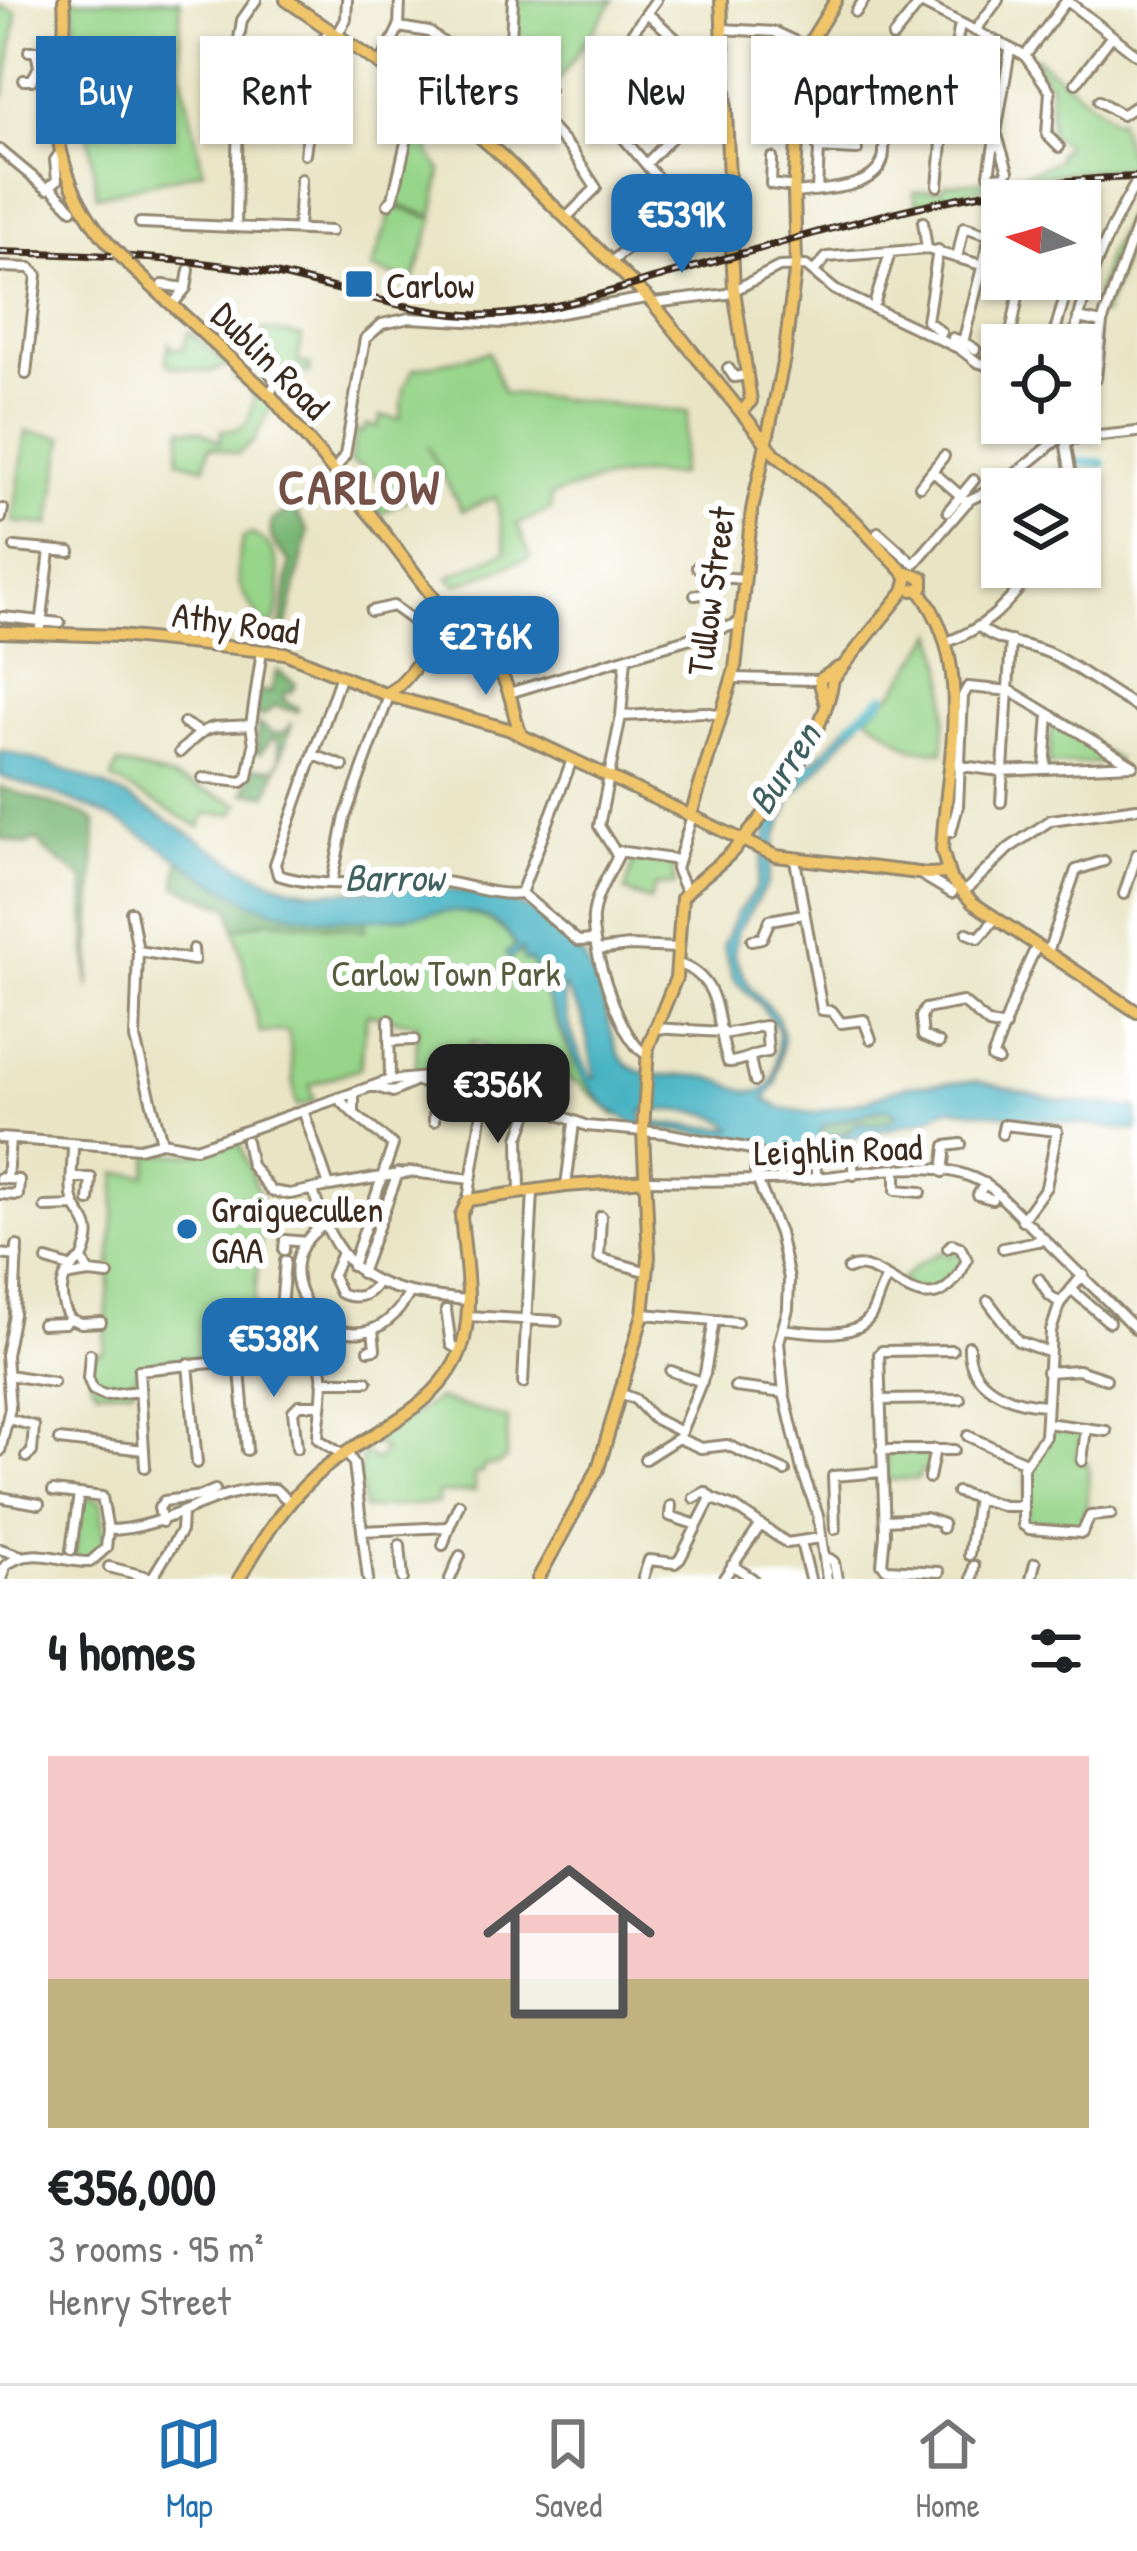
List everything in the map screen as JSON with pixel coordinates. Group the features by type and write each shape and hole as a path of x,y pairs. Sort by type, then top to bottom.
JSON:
{"main road":[{"name":"Dublin Road","path":"62,36 64,0"},
{"path":"286,0 377,60"},
{"path":"722,0 734,290 751,401 741,412"},
{"path":"812,36 836,0"},
{"name":"Dublin Road","path":"61,144 87,216 117,252 269,394 451,621 472,636 493,661 509,693 510,723"},
{"path":"489,144 645,297 766,444 884,543 934,613 944,635 954,685 954,765 942,850 948,873 960,895 1137,1012"},
{"name":"Tullow Street","path":"691,815 732,679 760,468 781,375 796,265 797,144"},
{"path":"760,468 785,463"},
{"path":"538,1579 598,1469 643,1314 648,1272 646,1072 654,1028 679,964 680,906 686,892 743,840 796,766 825,704 824,683 911,580"},
{"path":"386,694 402,686 436,632 442,606"},
{"path":"436,632 451,621"},
{"name":"Athy Road","path":"0,632 40,627 285,653 411,703 510,723 522,737 776,856 948,873"},
{"path":"402,686 411,703"},
{"path":"239,1579 290,1502 316,1474 429,1395 447,1376 460,1350 468,1316 461,1214 469,1200 646,1180"}],"street":[{"path":"236,226 239,39 242,20 256,0"},
{"path":"305,154 321,43 346,19 347,0"},
{"path":"394,36 400,0"},
{"path":"511,36 513,0"},
{"path":"629,36 656,0"},
{"path":"856,12 864,0"},
{"path":"976,31 998,0"},
{"path":"1025,56 1066,0 1137,55"},
{"path":"894,36 917,1 1025,56 1047,82 1048,135 1059,147"},
{"path":"646,13 675,38 678,121 675,137 646,164"},
{"path":"938,186 944,111 960,23"},
{"path":"399,27 434,36"},
{"path":"722,29 767,30 780,36"},
{"path":"1076,82 1111,37"},
{"path":"1000,104 1008,48"},
{"path":"29,51 36,52"},
{"path":"24,80 32,80 36,73"},
{"path":"1099,101 1122,115 1137,105"},
{"path":"996,132 1008,171 1005,176 992,177 996,132"},
{"path":"561,139 596,188"},
{"path":"388,204 406,144"},
{"path":"629,144 694,221"},
{"path":"817,190 818,144"},
{"path":"772,158 771,184 817,190 869,179 879,170 883,144"},
{"path":"818,148 857,150"},
{"path":"0,149 71,209"},
{"path":"51,188 62,152"},
{"path":"298,229 301,179"},
{"path":"1077,324 1108,236 1137,181"},
{"path":"567,217 596,188"},
{"path":"596,188 607,189"},
{"path":"612,262 637,240 694,221 731,216"},
{"path":"923,222 926,249"},
{"path":"140,223 331,231"},
{"path":"1101,332 1137,225"},
{"path":"957,258 964,227 981,232"},
{"path":"815,270 827,257 926,249 980,265"},
{"path":"938,250 927,321 941,332"},
{"path":"875,302 890,253"},
{"path":"963,342 981,262"},
{"path":"334,470 345,455 365,339 375,328 410,318 503,323 645,297 724,295 779,267 796,265 815,270 835,290 981,363"},
{"path":"0,267 30,268 38,275 26,374"},
{"path":"172,305 186,288 189,270"},
{"path":"163,285 186,288"},
{"path":"1078,318 1102,323"},
{"path":"952,338 981,351"},
{"path":"728,368 734,377 747,374"},
{"path":"269,373 277,382 269,394"},
{"path":"1101,436 1137,432"},
{"path":"948,511 964,499 1003,484 1048,444"},
{"path":"920,486 944,456"},
{"path":"932,471 964,499"},
{"path":"911,580 914,564 974,480"},
{"path":"878,532 884,543"},
{"path":"15,548 70,552"},
{"path":"40,627 50,550"},
{"path":"697,567 745,579"},
{"path":"695,595 713,592 717,569"},
{"path":"944,635 981,628 1018,588"},
{"path":"371,611 393,606 436,632"},
{"path":"3,617 40,627 60,623"},
{"path":"509,693 740,623"},
{"path":"981,628 994,637 1027,643 1054,655 1137,706"},
{"path":"1001,802 1011,640"},
{"path":"203,778 245,781 253,757 251,725 262,648"},
{"path":"626,658 621,716 599,826 618,851 678,860"},
{"path":"341,676 274,869 283,877 304,882 438,881 508,895 521,893 578,941 680,948"},
{"path":"732,679 824,683"},
{"path":"951,832 957,812 954,765 965,688 1005,689 1135,765"},
{"path":"332,881 345,817 386,694"},
{"path":"1046,769 1049,714"},
{"path":"621,716 720,715"},
{"path":"184,723 198,731"},
{"path":"180,752 198,731 223,724 251,725"},
{"path":"314,755 343,766"},
{"path":"521,893 572,759"},
{"path":"954,765 1000,771 1135,765"},
{"path":"925,874 960,895 1009,848 1051,820 1137,808"},
{"path":"686,892 677,879 678,860 691,815"},
{"path":"618,851 596,897 596,945 626,1032 638,1051 648,1051"},
{"path":"1124,894 1137,854"},
{"path":"795,860 821,1010 832,1011 842,1022 864,1020 871,1039"},
{"path":"998,1060 992,1058 1015,987 1043,949 1076,870 1104,861"},
{"path":"131,912 138,951 136,1039 162,1142"},
{"path":"752,940 762,938 770,920 803,914"},
{"path":"967,933 980,938 995,919"},
{"path":"138,951 194,954 193,971"},
{"path":"654,1028 722,1034 766,1026 768,1052 731,1062 725,1058 722,1034 713,991 679,964"},
{"path":"939,1043 923,1036 921,1017 926,1009 945,1003 963,1002 989,1024 1005,1028"},
{"path":"389,1020 390,1080"},
{"path":"389,1040 414,1040"},
{"path":"750,1059 754,1081"},
{"path":"523,1383 527,1191 519,1138 544,1065"},
{"path":"0,1194 18,1196 19,1180 3,1178 5,1138 140,1148 162,1142 196,1148 243,1137 390,1080 486,1086 574,1123 608,1131 644,1129 758,1151 755,1174 779,1233 790,1296 779,1342 784,1393 818,1515 826,1579"},
{"path":"372,1086 393,1092 416,1082 436,1081"},
{"path":"434,1121 436,1081"},
{"path":"469,1200 486,1086"},
{"path":"354,1093 354,1114"},
{"path":"338,1098 392,1144 352,1266"},
{"path":"303,1110 329,1186"},
{"path":"566,1186 574,1123"},
{"path":"1003,1134 1004,1125 1057,1131 1048,1180 1020,1217"},
{"path":"243,1137 251,1165 266,1186 280,1195 385,1174 471,1178"},
{"path":"944,1172 946,1146 961,1144"},
{"path":"73,1145 75,1206 86,1218 88,1231 82,1259 69,1272 62,1292 70,1318 101,1322"},
{"path":"838,1156 852,1158 854,1175"},
{"path":"770,1160 780,1161 781,1179"},
{"path":"780,1165 797,1165 797,1174"},
{"path":"815,1165 817,1178"},
{"path":"896,1169 896,1190 921,1192"},
{"name":"Leighlin Road","path":"646,1180 817,1178 896,1169 944,1172 985,1183 1137,1330"},
{"path":"362,1273 398,1173"},
{"path":"73,1178 91,1178 89,1201"},
{"path":"985,1183 978,1195 992,1199"},
{"path":"313,1190 324,1226 352,1266 377,1282 410,1292 466,1300"},
{"path":"45,1207 75,1206"},
{"path":"601,1216 599,1258 648,1272"},
{"path":"324,1226 306,1242 297,1274 302,1299 311,1313 334,1329 352,1333 373,1329 391,1319 410,1292"},
{"path":"277,1357 284,1240 306,1242"},
{"path":"1003,1248 1042,1240"},
{"path":"848,1269 869,1265 910,1292 929,1293 956,1278 967,1261 960,1246 948,1248"},
{"path":"0,1255 17,1251 14,1314 3,1355 9,1419 0,1451"},
{"path":"341,1255 332,1276 340,1293 359,1297 377,1282"},
{"path":"82,1259 89,1273"},
{"path":"47,1260 69,1272 108,1275"},
{"path":"1083,1275 1060,1303 1048,1352 1046,1423 1040,1448 1025,1462 1022,1525 1082,1533 1090,1516 1111,1514"},
{"path":"783,1329 832,1332 863,1324 886,1278"},
{"path":"1039,1279 1060,1303"},
{"path":"1071,1289 1109,1322"},
{"path":"988,1301 1018,1341 1048,1352"},
{"path":"446,1310 451,1345 460,1350"},
{"path":"643,1314 737,1322"},
{"path":"468,1316 557,1321"},
{"path":"42,1324 65,1323 70,1318"},
{"path":"645,1459 679,1435 702,1382 714,1320"},
{"path":"369,1350 375,1349 373,1329"},
{"path":"969,1346 973,1369 994,1391 1011,1400 1045,1405"},
{"path":"939,1572 915,1574 884,1567 880,1352 952,1350"},
{"path":"145,1467 138,1374 142,1368 314,1353 321,1362 322,1381 318,1439 354,1464 368,1579"},
{"path":"90,1354 88,1378 93,1390 104,1395 140,1390"},
{"path":"238,1359 247,1450"},
{"path":"188,1364 197,1463"},
{"path":"1047,1372 1078,1370 1106,1379"},
{"path":"671,1371 702,1382"},
{"path":"8,1375 53,1382"},
{"path":"322,1381 367,1381"},
{"path":"735,1388 784,1393"},
{"path":"622,1394 679,1435 707,1448 727,1445 785,1472"},
{"path":"880,1400 960,1399"},
{"path":"297,1448 293,1411 299,1405 321,1405"},
{"path":"9,1419 34,1426 32,1452 26,1457"},
{"path":"1046,1423 1106,1431"},
{"path":"1082,1461 1086,1428"},
{"path":"968,1436 1025,1462"},
{"path":"59,1440 144,1450"},
{"path":"929,1478 935,1449"},
{"path":"881,1450 954,1450"},
{"path":"835,1529 833,1476 882,1472"},
{"path":"108,1530 162,1522 253,1487 274,1489 290,1502"},
{"path":"162,1522 159,1508 164,1501 215,1490"},
{"path":"2,1579 2,1566 9,1561 62,1556 90,1562 106,1548 102,1497 53,1491"},
{"path":"694,1498 703,1492 787,1543 820,1538"},
{"path":"957,1492 1004,1506 1023,1506"},
{"path":"71,1550 79,1494"},
{"path":"0,1497 39,1504"},
{"path":"640,1577 649,1560 675,1563 680,1559 711,1498"},
{"path":"969,1555 977,1498"},
{"path":"443,1545 459,1504"},
{"path":"670,1506 670,1516 697,1525"},
{"path":"818,1515 834,1511"},
{"path":"109,1567 152,1578 181,1531 182,1513"},
{"path":"885,1520 925,1518 944,1524 942,1528"},
{"path":"724,1578 760,1526"},
{"path":"362,1531 449,1527"},
{"path":"400,1545 403,1579"},
{"path":"802,1546 810,1579"},
{"path":"0,1549 27,1557"},
{"path":"450,1579 460,1556"},
{"path":"830,1559 837,1579"},
{"path":"1031,1579 1035,1563"},
{"path":"732,1565 753,1579"},
{"path":"972,1579 974,1566"}],"green space":[{"path":"71,0 180,0 181,71 203,171 97,196 90,144 176,144 176,36 73,36 76,24"},
{"path":"516,0 614,0 561,77 561,36 514,36"},
{"path":"0,6 17,12 0,103"},
{"path":"1035,57 1114,121 1118,119 1132,168 990,180 1045,166 1059,159 1057,154 1064,148 1063,142 1050,136 1050,84 1032,60"},
{"path":"409,144 430,144 429,152 441,171 433,216 394,204"},
{"path":"981,181 981,189 916,204 914,192 943,189 946,184"},
{"path":"1137,194 1137,220 1104,314 1091,315 1095,300 1101,300 1106,259"},
{"path":"393,206 434,219 413,282 372,269"},
{"path":"262,329 302,337 298,362 310,365 310,373 255,365"},
{"path":"189,331 229,366 209,372 170,366 166,362 169,343 183,349"},
{"path":"489,352 503,393 688,412 679,475 642,474 597,481 551,496 551,510 517,524 531,557 457,585 448,577 506,551 496,497 462,511 427,445 442,476 405,490 405,501 373,518 386,494 372,473 350,462 356,431 364,432 366,425 378,427 380,416 400,419 404,389 413,369"},
{"path":"236,369 272,405 253,442 237,454 210,446 205,467 178,460 182,428 200,430 220,442 222,430 235,430 248,422 254,398 248,387 234,379"},
{"path":"26,432 64,437 50,525 13,522"},
{"path":"294,509 308,532 286,630 281,627 290,562 274,544 271,528 272,520"},
{"path":"251,534 270,549 279,572 275,623 265,626 238,576 243,538"},
{"path":"935,633 945,677 943,752 911,748 867,716 894,692"},
{"path":"277,671 296,684 283,699 298,708 297,712 275,706 263,716 254,714 259,690 270,693"},
{"path":"1052,721 1118,760 1117,762 1049,765"},
{"path":"258,723 273,734 285,732 292,723 268,795 244,793 254,768 275,769 280,758 277,739 256,752"},
{"path":"118,764 240,804 233,814 205,814 200,827 112,779"},
{"path":"0,787 96,822 89,989 84,879 37,839 25,845 0,838"},
{"path":"635,856 672,862 675,885 654,886 650,901 625,892"},
{"path":"179,861 287,911 365,918 365,930 269,920 235,929 230,908 176,886"},
{"name":"Carlow Town Park","path":"435,910 485,919 505,932 519,953 522,948 576,1064 616,1116 578,1083 524,1061 518,1074 480,1059 485,1046 472,1041 461,1076 416,1074 417,1024 367,1014 360,1068 310,1085 314,1101 297,1106 288,1031 260,1033 235,929 269,920 364,930 365,918"},
{"path":"885,1108 897,1111 891,1121 874,1126 864,1122 832,1138 819,1137 823,1126"},
{"name":"Graiguecullen GAA","path":"238,1140 264,1207 249,1354 185,1357 190,1361 141,1367 131,1389 97,1390 90,1380 92,1356 104,1351 117,1173 146,1175 150,1154 195,1154"},
{"path":"956,1248 964,1261 936,1289 912,1290 900,1281 917,1265 941,1252 950,1256"},
{"path":"437,1399 508,1419 506,1458 474,1474 475,1491 438,1494 438,1503 363,1509 359,1472 363,1453 376,1461 385,1451 372,1441"},
{"path":"1050,1427 1082,1432 1076,1457 1088,1463 1088,1488 1080,1526 1027,1522 1027,1468 1045,1449"},
{"path":"887,1452 931,1453 928,1469 918,1479 886,1480"},
{"path":"81,1500 101,1500 105,1542 99,1555 83,1560 75,1556"}],"water":[{"path":"856,716 860,722 792,798 776,838 767,884 737,932 734,954 738,964 751,988 778,1017 783,1037 776,1084 765,1099 781,1108 813,1113 904,1086 977,1081 1056,1100 1137,1108 1137,1131 949,1108 924,1120 800,1152 773,1151 730,1137 636,1126 605,1105 584,1080 531,961 524,961 522,949 509,960 505,953 516,946 491,920 460,912 350,920 281,912 237,895 112,818 0,776 0,751 66,770 148,809 248,870 293,887 442,889 516,905 558,927 574,943 595,981 618,1053 630,1066 648,1074 706,1077 757,1091 769,1086 774,1075 778,1029 733,979 723,945 736,915 756,888 767,834 765,822 806,764 817,759","holes":["563,985 582,1016 595,1077 571,1032","878,1109 897,1114 883,1123 856,1123 849,1133 819,1136 823,1126","642,1112 704,1113 733,1129 642,1122"]}],"waterway":[{"path":"1066,468 1075,462 1103,463"},
{"name":"Burren","path":"851,724 884,696"}],"railway":[{"path":"0,252 231,267 410,307 496,315 563,304 903,210 1020,187 1137,177"}],"place":[{"name":"Carlow","path":"359,284"},
{"name":"Graiguecullen GAA","path":"187,1229"}],"district":[{"name":"CARLOW","path":"360,486"}],"water label":[{"name":"Barrow","path":"394,876"}]}
